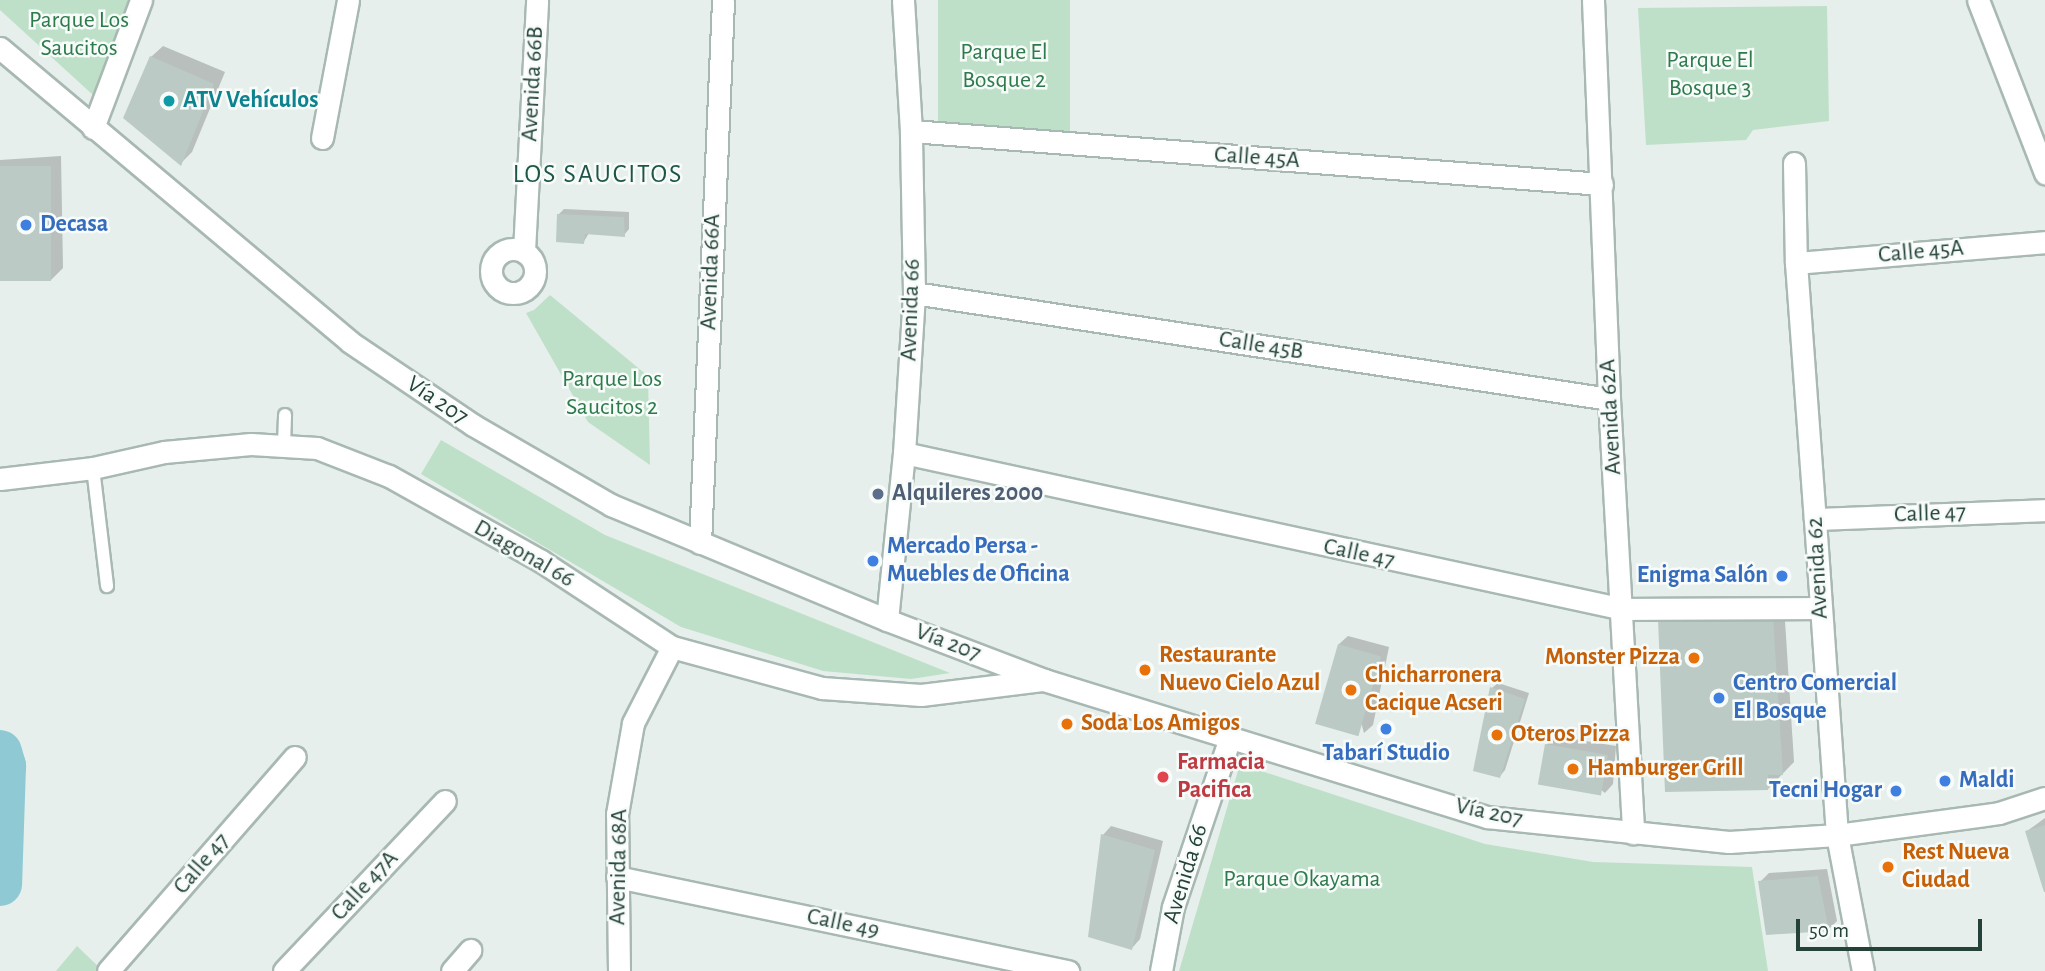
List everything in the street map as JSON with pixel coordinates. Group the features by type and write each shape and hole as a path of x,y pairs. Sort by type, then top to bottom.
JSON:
{"street":[{"path":"93,128 141,0"},
{"path":"322,138 348,0"},
{"name":"Avenida 66B","path":"524,251 537,0"},
{"name":"Avenida 66A","path":"700,543 723,0"},
{"name":"Avenida 66","path":"887,620 904,453 914,293 911,131 903,0"},
{"name":"Avenida 62A","path":"1593,0 1609,399 1623,609 1633,833"},
{"path":"1978,0 2045,173"},
{"name":"Vía 207","path":"0,48 350,342 473,425 611,505 887,620 1044,680 1488,817 1729,842 1838,835 1999,813 2045,798"},
{"name":"Calle 45A","path":"911,131 1602,184"},
{"name":"Avenida 62","path":"1794,163 1796,263 1838,835 1863,971"},
{"name":"Calle 45A","path":"1796,263 2045,242"},
{"name":"Calle 45B","path":"914,293 1609,399"},
{"name":"Diagonal 66","path":"0,479 93,468 164,452 251,444 317,447 389,476 541,561 672,647 822,688 921,695 1044,680"},
{"name":"Calle 47","path":"904,453 1623,609 1820,608"},
{"name":"Calle 47","path":"1815,519 2045,510"},
{"name":"Avenida 68A","path":"619,971 617,814 634,723 672,647"},
{"name":"Avenida 66","path":"1161,971 1173,907 1230,738"},
{"name":"Calle 47","path":"108,971 295,757"},
{"name":"Calle 47A","path":"284,971 445,800"},
{"name":"Calle 49","path":"617,877 1068,971"},
{"path":"452,971 470,950"}],"lane":[{"path":"284,445 285,415"},
{"path":"93,468 107,586"}],"green space":[{"name":"Parque Los Saucitos","path":"0,0 133,0 93,95 0,10"},
{"name":"Parque El Bosque 2","path":"938,0 1070,0 1070,134 938,134"},
{"name":"Parque El Bosque 3","path":"1827,6 1829,121 1753,130 1746,140 1646,145 1638,8"},
{"name":"Parque Los Saucitos 2","path":"550,295 648,376 650,465 588,422 526,313 534,310"},
{"path":"441,440 605,535 950,673 911,679 823,671 681,627 421,474"},
{"name":"Parque Okayama","path":"1240,764 1485,844 1593,862 1752,867 1768,971 1179,971"},
{"path":"77,946 103,971 56,971"}],"building":[{"name":"ATV Vehículos","path":"150,56 214,84 181,166 123,118"},
{"name":"Decasa","path":"0,166 51,166 51,281 0,281"},
{"path":"557,214 624,217 625,237 585,234 584,244 556,242"},
{"name":"Centro Comercial El Bosque","path":"1773,616 1783,775 1768,775 1768,790 1665,792 1658,620"},
{"name":"Chicharronera Cacique Acseri","path":"1338,644 1381,656 1358,736 1315,724"},
{"name":"Oteros Pizza","path":"1490,687 1525,699 1500,778 1473,771"},
{"name":"Hamburger Grill","path":"1545,744 1608,755 1601,795 1538,784"},
{"path":"2045,825 2045,892 2044,892 2025,831"},
{"path":"1101,834 1155,850 1132,950 1088,937"},
{"path":"1818,876 1829,931 1766,935 1758,881"}],"waterway":[{"path":"0,752 4,766 0,884"}],"place":[{"name":"ATV Vehículos","path":"169,101"},
{"name":"Decasa","path":"26,225"},
{"name":"Alquileres 2000","path":"878,494"},
{"name":"Mercado Persa - Muebles de Oficina","path":"873,561"},
{"name":"Enigma Salón","path":"1782,576"},
{"name":"Monster Pizza","path":"1694,658"},
{"name":"Restaurante Nuevo Cielo Azul","path":"1145,670"},
{"name":"Chicharronera Cacique Acseri","path":"1351,690"},
{"name":"Centro Comercial El Bosque","path":"1719,698"},
{"name":"Soda Los Amigos","path":"1067,724"},
{"name":"Tabarí Studio","path":"1386,729"},
{"name":"Oteros Pizza","path":"1497,735"},
{"name":"Hamburger Grill","path":"1573,769"},
{"name":"Farmacia Pacifica","path":"1163,777"},
{"name":"Maldi","path":"1945,781"},
{"name":"Tecni Hogar","path":"1896,791"},
{"name":"Rest Nueva Ciudad","path":"1888,867"}],"district":[{"name":"LOS SAUCITOS","path":"598,175"}]}
